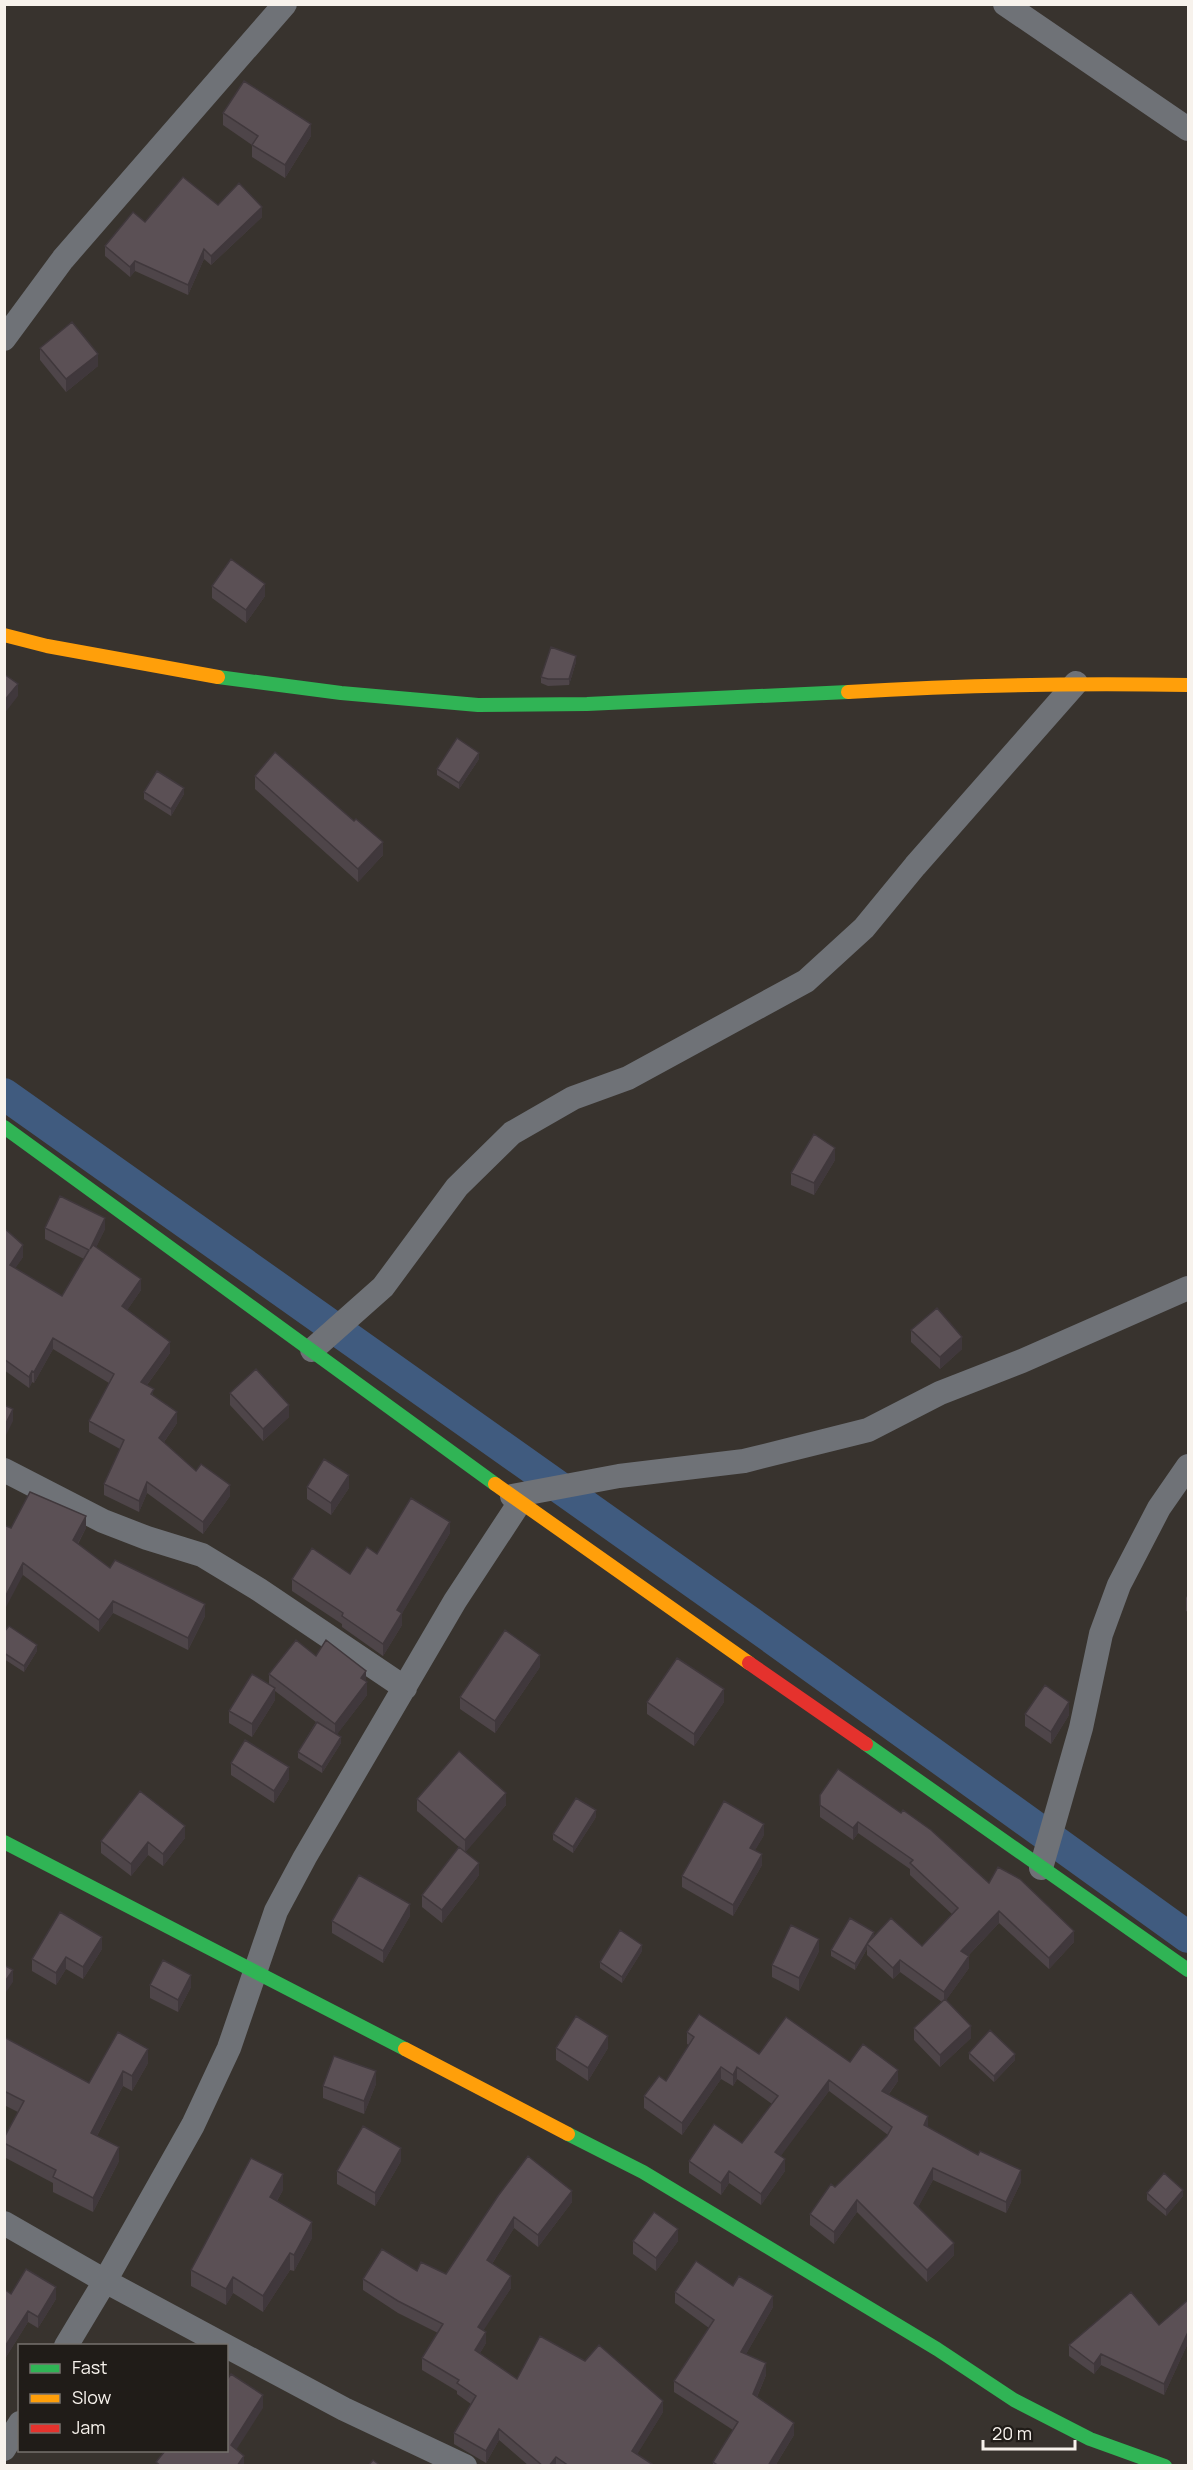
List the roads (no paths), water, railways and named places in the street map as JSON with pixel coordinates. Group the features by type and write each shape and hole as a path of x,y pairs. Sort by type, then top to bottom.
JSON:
{"street":[{"path":"4,339 63,259 285,4"},
{"path":"1005,4 1188,129"},
{"path":"4,635 47,646 184,672 342,693 478,705 587,704 746,698 958,685 1076,683 1188,685"},
{"path":"312,1350 383,1287 457,1187 512,1133 573,1098 628,1078 806,981 864,928 915,866 1076,683"},
{"path":"4,1127 516,1499 1188,1970"},
{"path":"67,2344 193,2125 229,2048 254,1970 280,1902 516,1499 619,1476 744,1461 868,1430 940,1393 1188,1288"},
{"path":"1041,1868 1081,1728 1101,1634 1119,1585 1159,1508 1188,1466"},
{"path":"4,1470 103,1521 202,1555 258,1589 405,1688"},
{"path":"4,1842 642,2172 937,2349 1014,2400 1090,2439 1165,2466"},
{"path":"4,2223 222,2344"},
{"path":"228,2347 344,2409 465,2466"},
{"path":"4,2449 18,2426"}],"waterway":[{"path":"4,1094 768,1635 1188,1937"}]}
